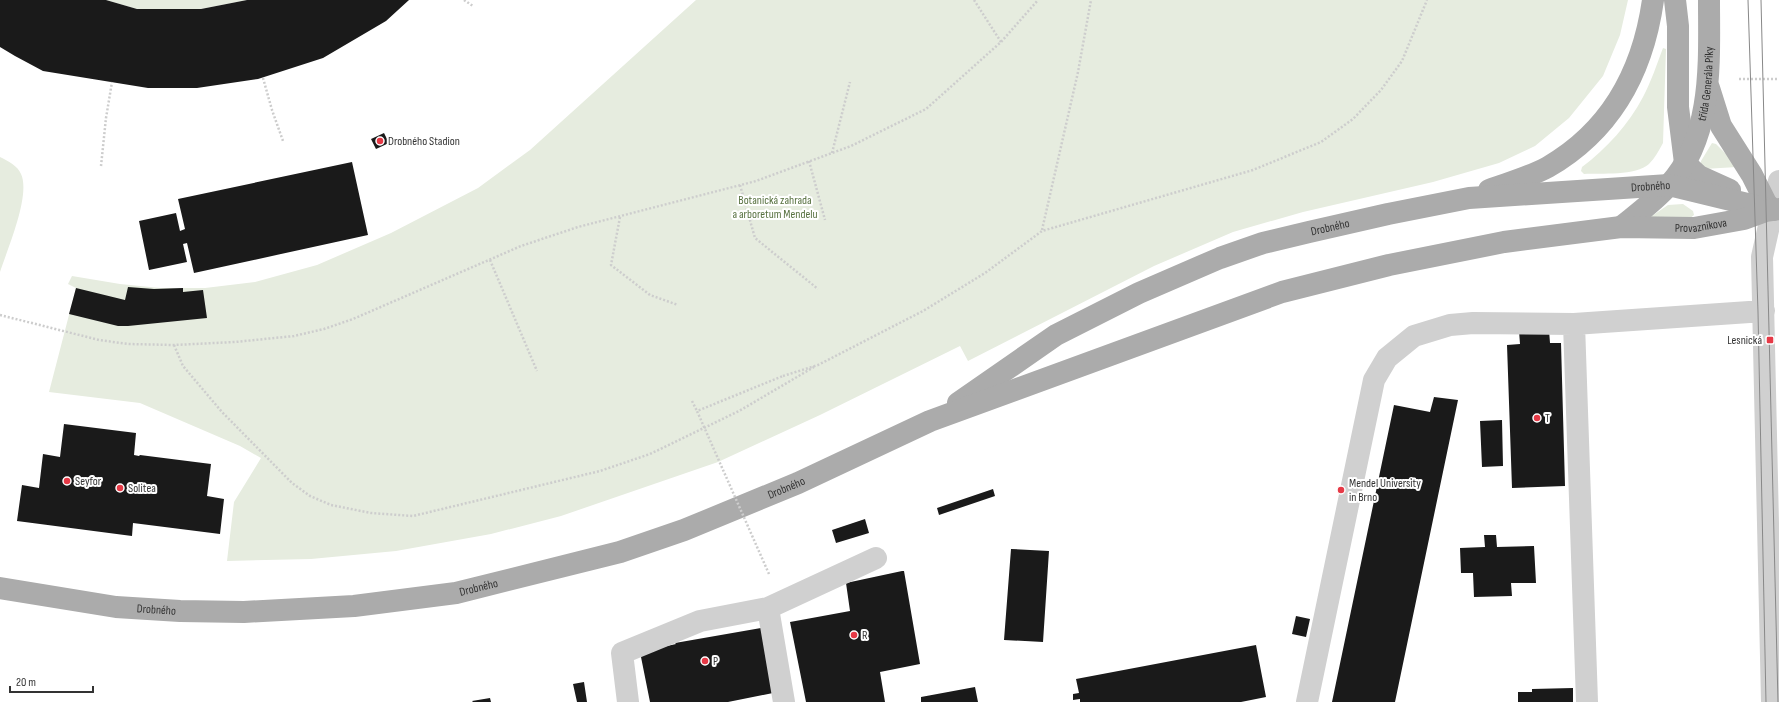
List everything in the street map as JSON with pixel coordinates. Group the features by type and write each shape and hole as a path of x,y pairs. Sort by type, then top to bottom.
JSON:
{"main road":[{"path":"1469,198 1548,167 1576,148 1604,122 1629,85 1640,58 1650,21 1653,0"},
{"name":"třída Generála Píky","path":"1675,0 1678,26 1678,107 1685,163"},
{"name":"třída Generála Píky","path":"1621,227 1669,185 1685,163 1700,126 1708,86 1709,0"},
{"path":"1708,86 1721,126 1752,175 1766,203 1776,210"},
{"path":"1685,163 1699,176 1776,210"},
{"name":"Drobného","path":"930,421 1056,335 1139,293 1220,258 1263,243 1388,214 1469,198 1669,185 1776,210"},
{"name":"Provazníkova","path":"1621,227 1694,228 1744,219 1776,210"},
{"name":"Drobného","path":"0,588 116,606 180,611 244,612 354,606 456,593 620,552 684,530 798,483 930,421 1282,292 1389,265 1504,242 1621,227"}],"street":[{"path":"1772,702 1762,257 1776,210 1779,181"},
{"path":"1307,702 1374,380 1387,358 1414,336 1450,325 1473,323 1574,324 1764,312"},
{"path":"1574,324 1587,702"},
{"path":"628,702 622,653 700,621 768,608 876,558"},
{"path":"768,608 784,702"}],"path":[{"path":"464,0 473,6"},
{"path":"974,0 1001,42"},
{"path":"0,315 99,340 128,344 174,345 294,336 324,329 353,320 521,246 556,234 740,185 851,146 926,109 1001,42 1038,0"},
{"path":"1042,231 1078,72 1091,0"},
{"path":"174,345 183,366 222,412 292,483 310,496 331,505 371,513 413,516 600,471 650,454 739,412 818,365 929,307 985,273 1042,231 1253,170 1321,142 1353,119 1382,90 1402,61 1427,0"},
{"path":"262,78 283,141"},
{"path":"1739,79 1779,79"},
{"path":"101,166 106,118 112,82"},
{"path":"832,153 850,82"},
{"path":"809,161 825,220"},
{"path":"740,185 755,238 818,289"},
{"path":"620,217 611,265 650,295 678,305"},
{"path":"490,260 537,371"},
{"path":"697,412 783,376 818,365"},
{"path":"692,401 769,574"}],"green space":[{"path":"106,0 247,0 201,9 137,9"},
{"name":"Botanická zahrada a arboretum Mendelu","path":"696,0 1628,0 1620,35 1603,76 1569,118 1535,146 1499,163 1433,182 1303,212 1233,232 1154,266 968,361 960,346 820,415 718,462 561,516 491,534 396,551 311,559 227,561 234,502 261,458 240,446 140,403 49,392 76,288 68,284 72,276 120,284 160,288 205,288 255,282 317,265 391,233 478,188 530,150"},
{"path":"1663,48 1666,49 1663,143 1657,154 1649,164 1636,170 1618,173 1584,174 1581,171 1582,167 1608,144 1631,117 1649,85"},
{"path":"1712,143 1716,144 1736,164 1737,167 1704,169 1700,167 1701,161"},
{"path":"0,157 15,166 20,171 23,183 23,195 17,223 0,272"},
{"path":"1683,204 1693,211 1694,215 1689,219 1649,218 1668,205"}],"building":[{"path":"0,0 106,0 137,9 201,9 247,0 409,0 386,21 323,58 258,79 197,88 148,88 43,71 15,56 0,47"},
{"name":"Drobného Stadion","path":"384,133 389,143 376,149 371,139"},
{"path":"352,162 368,235 194,273 187,243 183,244 187,262 149,270 139,221 176,213 180,231 185,229 178,199"},
{"path":"128,287 154,289 183,288 183,292 203,290 207,318 118,326 69,314 76,288 125,300"},
{"name":"T","path":"1549,330 1550,343 1561,343 1565,486 1512,488 1507,345 1520,344 1519,331"},
{"path":"1434,397 1458,400 1395,702 1332,702 1394,405 1430,412"},
{"path":"1502,420 1503,466 1482,467 1480,421"},
{"path":"64,424 136,433 134,455 211,464 207,496 224,499 220,534 133,523 132,536 17,521 22,485 39,488 43,454 60,457"},
{"path":"993,489 995,496 939,515 937,508"},
{"path":"865,519 869,533 836,543 832,530"},
{"path":"1484,535 1496,535 1497,547 1534,546 1536,583 1511,583 1512,596 1474,597 1473,573 1461,573 1460,548 1485,547"},
{"path":"1011,549 1049,551 1043,642 1004,640"},
{"name":"R","path":"904,571 920,664 880,672 885,702 806,702 790,622 850,611 846,583"},
{"path":"1296,616 1310,619 1306,637 1292,634"},
{"name":"P","path":"761,628 773,693 728,702 650,702 640,652 676,644 675,643"},
{"path":"1256,645 1266,697 1241,702 1080,702 1080,699 1073,700 1073,694 1079,693 1076,679"},
{"path":"584,682 587,702 577,702 573,684"},
{"path":"975,687 978,702 921,702 921,697"},
{"path":"1573,688 1573,702 1518,702 1518,692 1532,692 1532,689"},
{"path":"490,698 491,702 472,701"}],"tram line":[{"path":"1748,0 1758,312 1766,702"},
{"path":"1761,0 1778,702"}],"place":[{"name":"Drobného Stadion","path":"380,141"},
{"name":"Lesnická","path":"1770,340"},
{"name":"T","path":"1537,418"},
{"name":"Seyfor","path":"67,481"},
{"name":"Solitea","path":"120,488"},
{"name":"Mendel University in Brno","path":"1341,490"},
{"name":"R","path":"854,635"},
{"name":"P","path":"705,661"}]}
